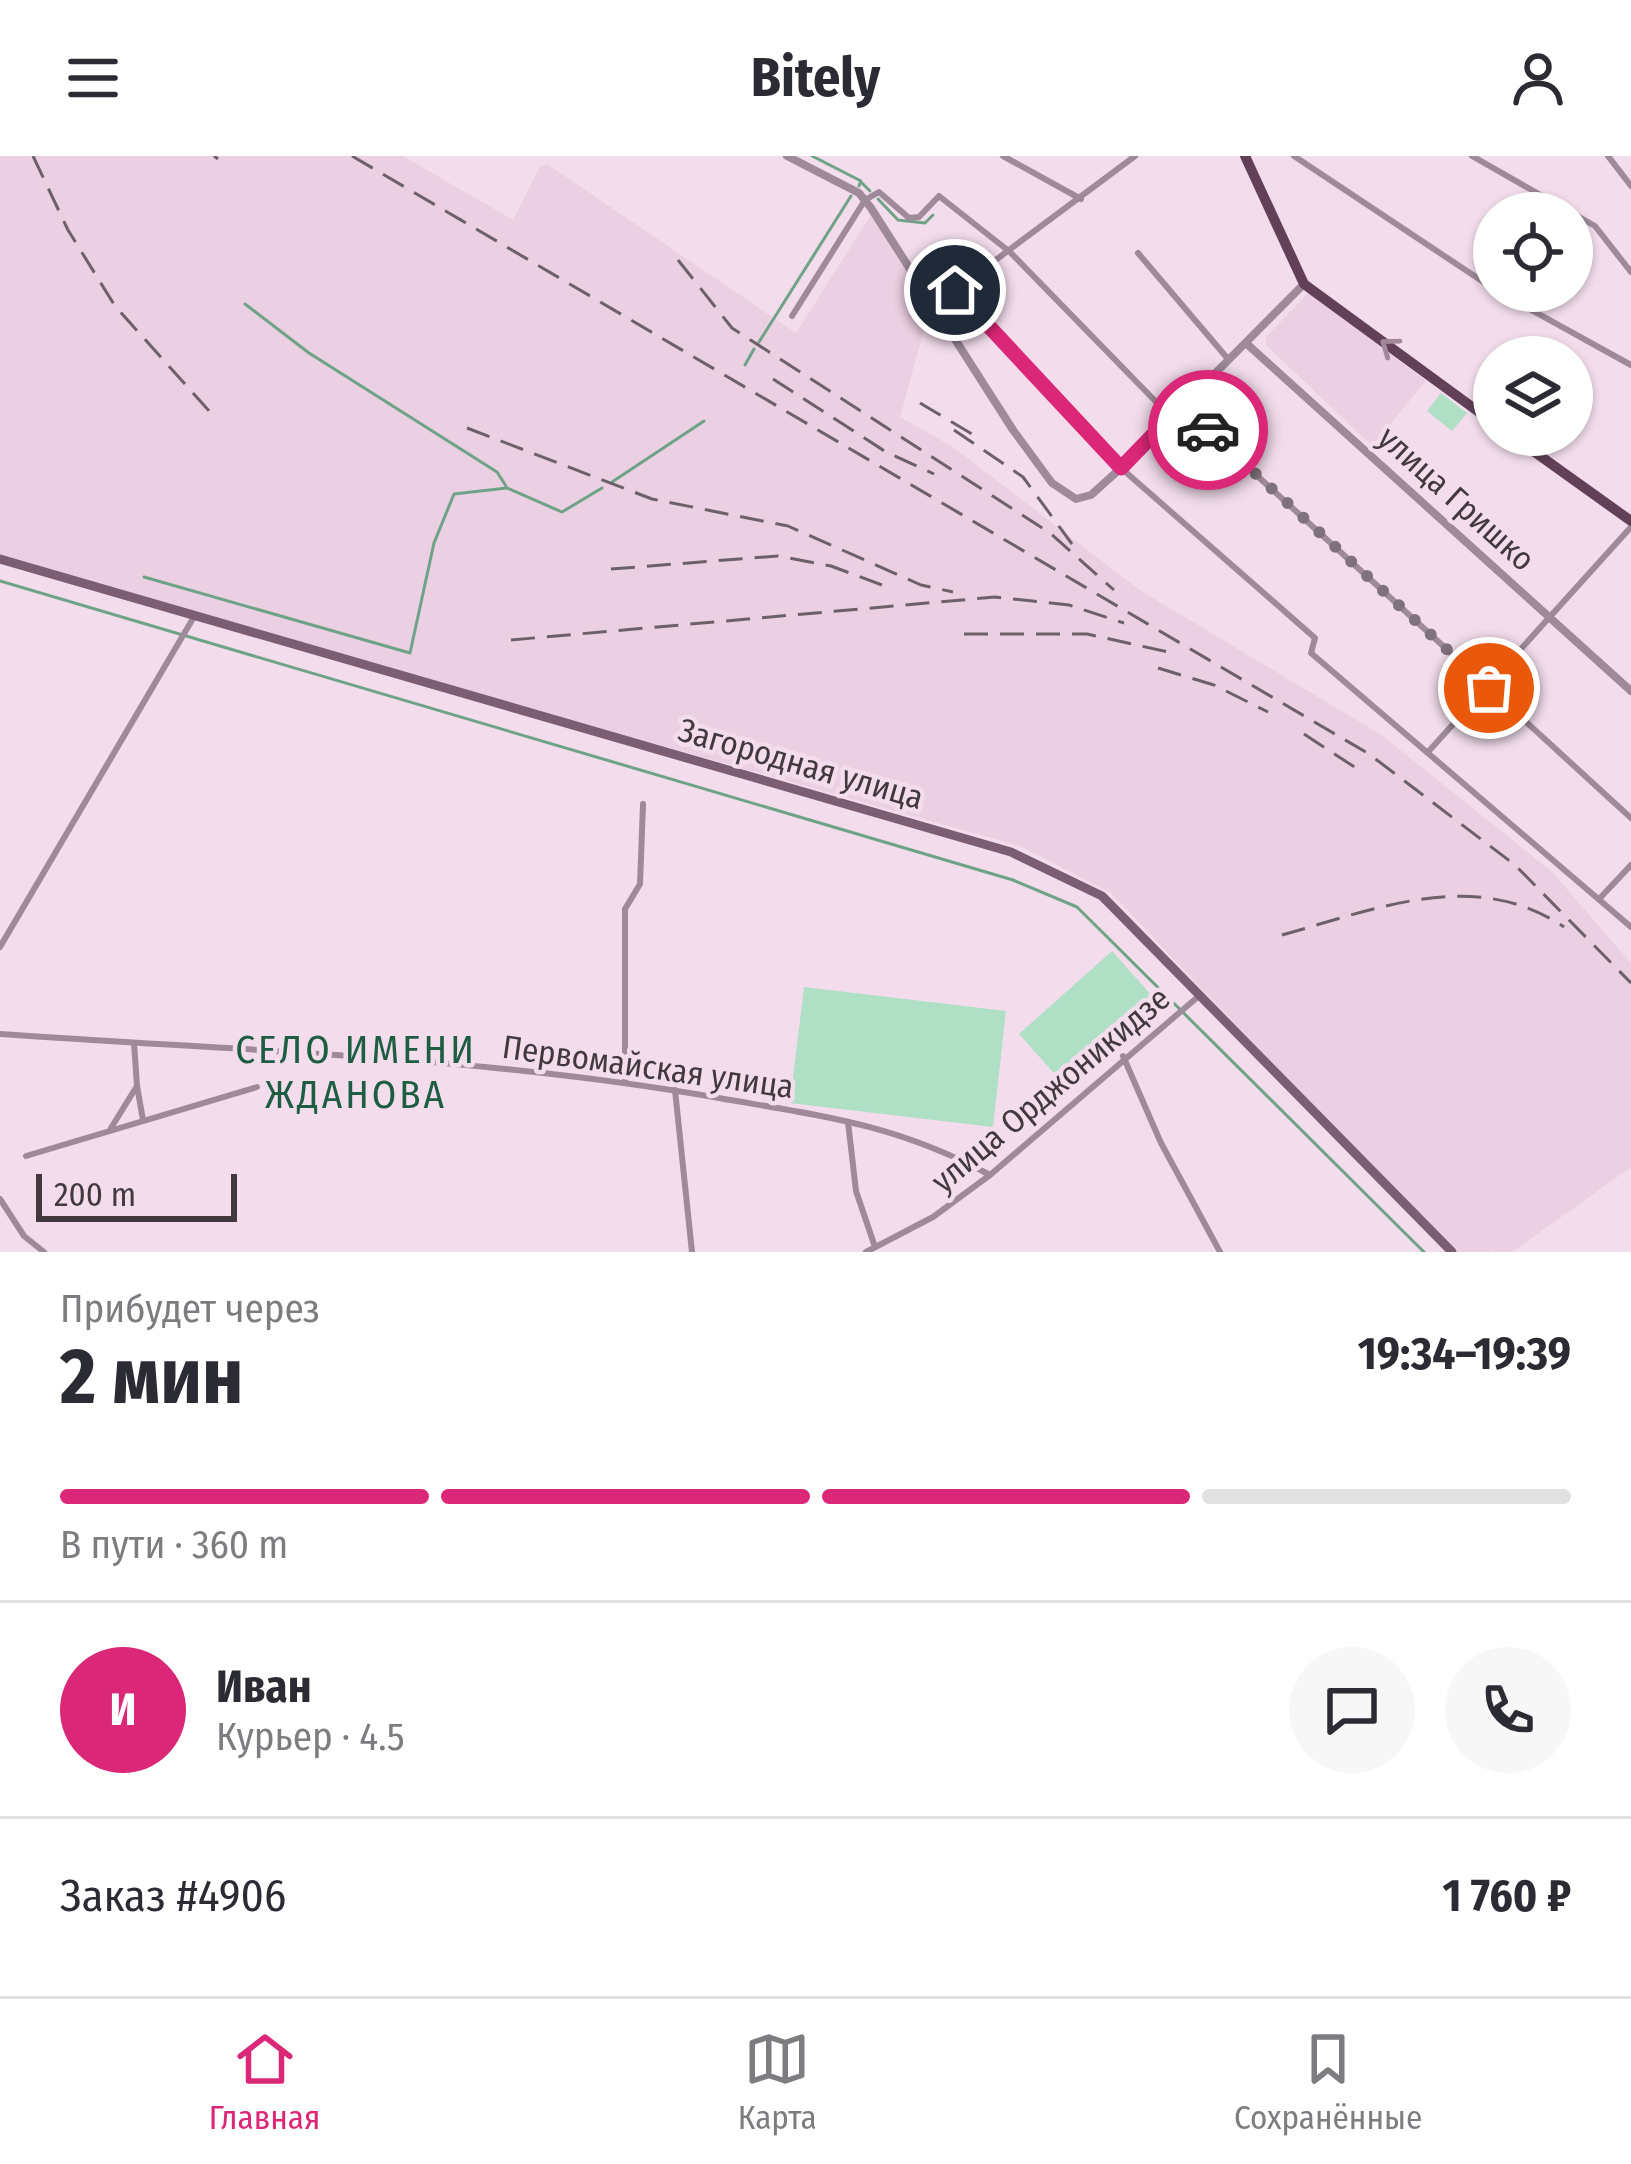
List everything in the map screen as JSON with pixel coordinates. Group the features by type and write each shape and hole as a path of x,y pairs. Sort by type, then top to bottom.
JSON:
{"main road":[{"path":"1245,156 1304,284 1473,408"},
{"path":"1539,456 1631,524"},
{"name":"Загородная улица","path":"0,559 197,612 1011,852 1102,896 1452,1252"}],"street":[{"path":"787,156 865,200 1013,430 1052,482 1076,499 1091,495 1121,468 1304,284"},
{"path":"1003,156 1082,199"},
{"path":"934,306 1135,156"},
{"path":"1294,156 1473,275"},
{"path":"1472,156 1595,226 1631,272"},
{"path":"1608,156 1631,186"},
{"path":"791,316 865,200 879,191 910,218 919,218 939,196 1010,252 1165,411 1181,406"},
{"path":"1138,253 1230,362"},
{"path":"955,290 1121,468 1315,638 1311,653 1631,927"},
{"path":"1538,312 1627,358 1631,365"},
{"name":"улица Гришко","path":"1248,345 1631,691"},
{"path":"1181,406 1631,818"},
{"path":"1427,752 1631,524"},
{"path":"0,947 197,612"},
{"path":"625,1081 625,908 640,884 643,804"},
{"path":"1600,898 1631,865"},
{"name":"улица Орджоникидзе","path":"866,1252 933,1217 990,1175 1123,1056 1200,995"},
{"name":"Первомайская улица","path":"0,1034 414,1059 625,1081 891,1129 990,1175"},
{"path":"134,1043 142,1120"},
{"path":"1123,1056 1161,1143 1220,1252"},
{"path":"110,1130 137,1086"},
{"path":"26,1156 257,1087"},
{"path":"675,1090 692,1252"},
{"path":"848,1121 856,1191 875,1247"},
{"path":"0,1199 23,1236 44,1252"}],"shaded area":[{"path":"0,156 403,156 513,220 539,168 547,164 796,333 871,215 931,304 900,417 953,447 1141,591 1383,736 1552,872 1631,963 1631,1167 1512,1252 1495,1252 1490,1245 1493,1252 1452,1252 1111,893 1020,846 0,560"},
{"path":"1309,292 1426,381 1372,446 1266,345 1266,337"}],"green space":[{"path":"1441,393 1467,413 1452,431 1427,411"},
{"path":"1112,951 1161,1006 1068,1089 1019,1034"},
{"path":"804,987 1006,1011 993,1127 790,1103"}],"waterway":[{"path":"812,156 861,181 859,186"},
{"path":"862,183 870,191"},
{"path":"759,342 851,196"},
{"path":"878,199 898,220 925,223 933,215"},
{"path":"245,304 309,353 497,472 506,486"},
{"path":"745,365 754,349"},
{"path":"612,482 704,421"},
{"path":"144,577 410,653 434,543 454,494 507,488 562,512 602,488"},
{"path":"0,581 1013,880 1077,907 1424,1252"}],"railway":[{"path":"33,156 68,230 115,306 210,412"},
{"path":"214,156 218,159"},
{"path":"352,156 1369,754 1515,865 1631,983"},
{"path":"678,260 732,328 1050,533 1114,590"},
{"path":"773,379 886,452 934,474"},
{"path":"920,403 972,434"},
{"path":"467,428 652,499 788,526 921,585 953,592"},
{"path":"954,430 1023,477 1072,544"},
{"path":"611,569 778,556 831,566 882,585"},
{"path":"511,640 995,597 1069,605 1124,623"},
{"path":"964,634 1087,634 1177,654"},
{"path":"1158,668 1214,685 1268,712"},
{"path":"1304,734 1359,770"},
{"path":"1282,935 1389,905 1460,896 1496,899 1530,909 1564,927"}],"way so far":[{"path":"1208,430 1489,688"}],"district":[{"name":"СЕЛО ИМЕНИ ЖДАНОВА","path":"356,1072"}],"route":[{"path":"955,290 1121,468 1181,406 1208,430"}]}
